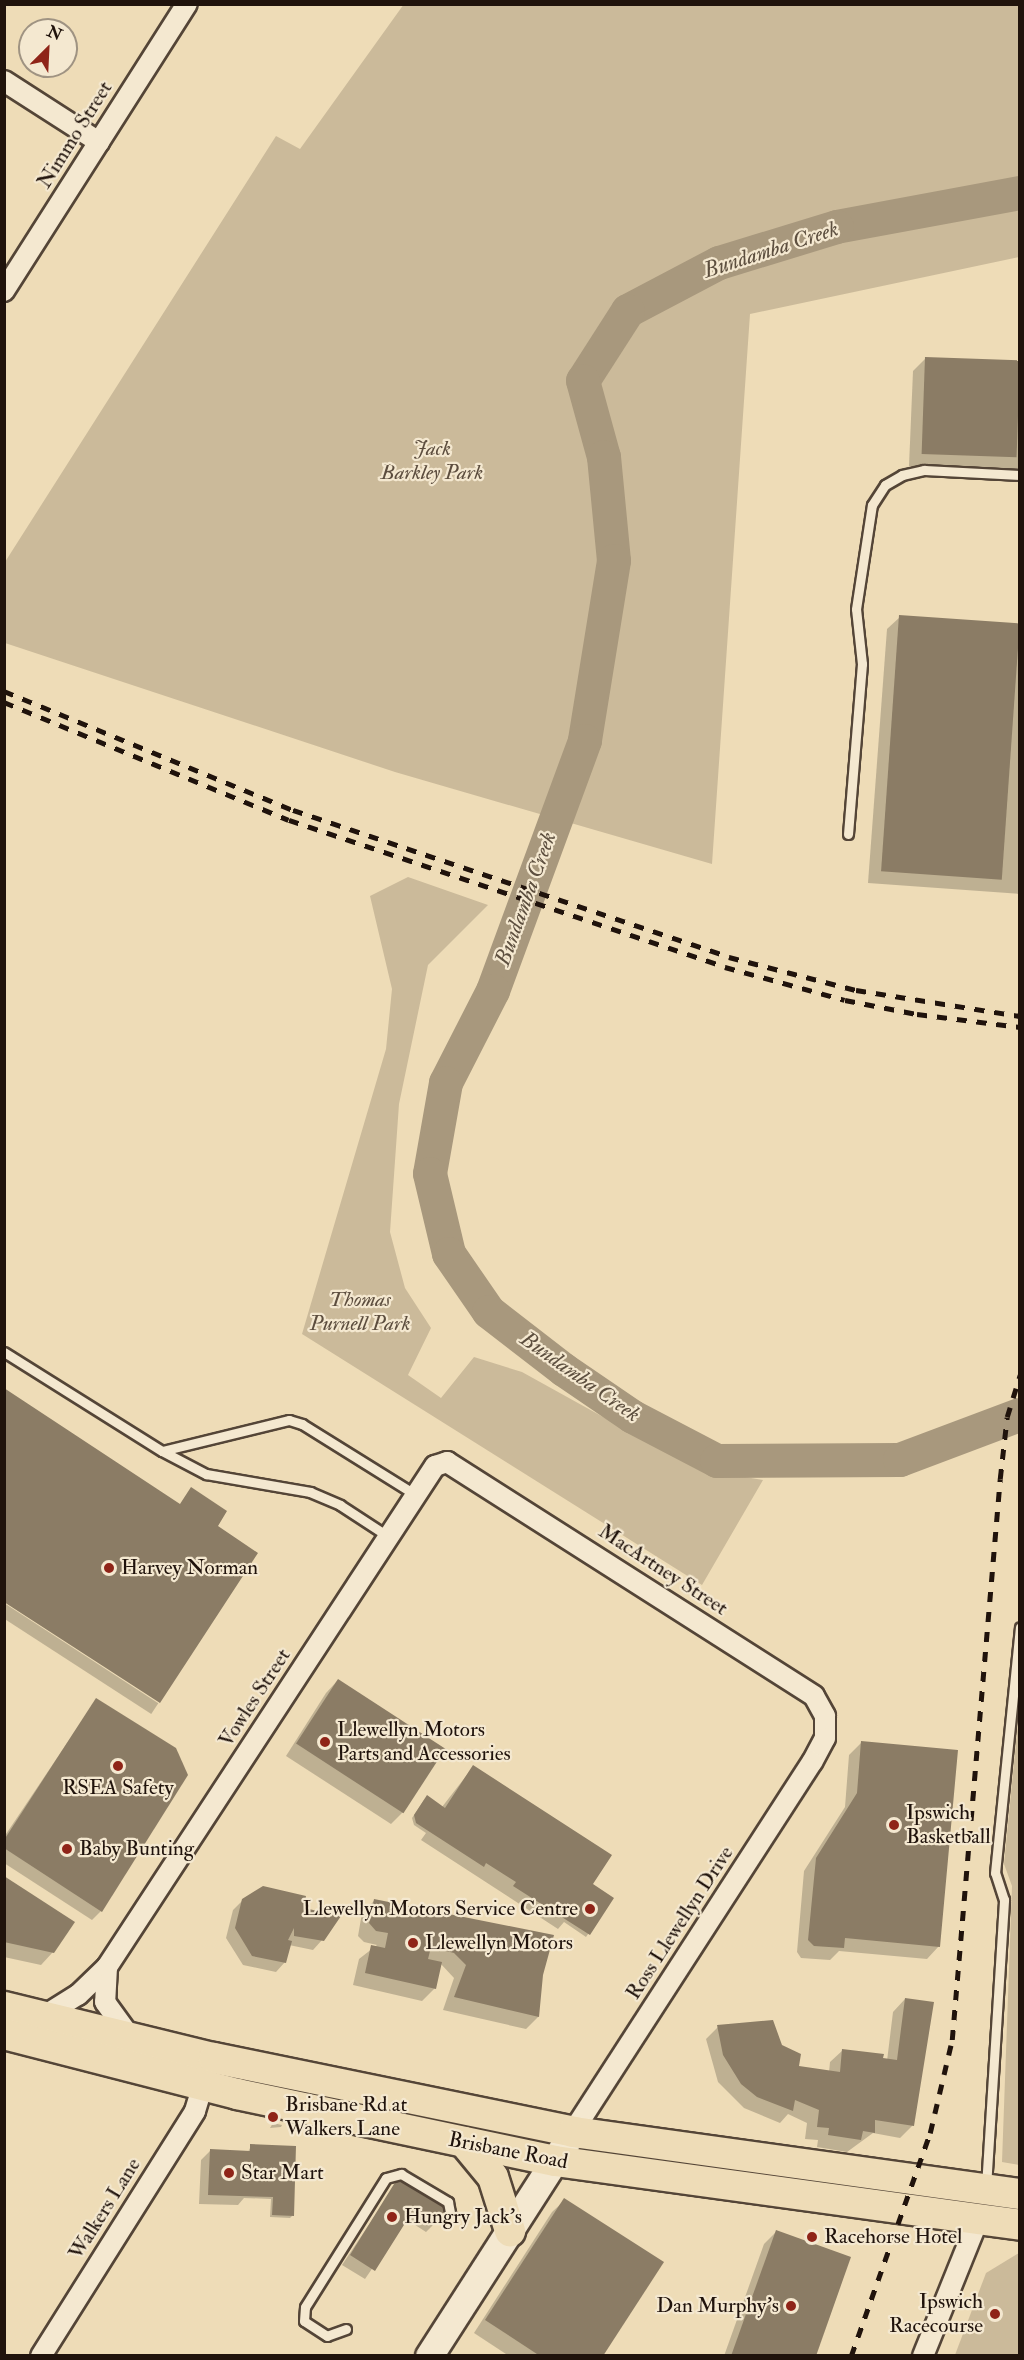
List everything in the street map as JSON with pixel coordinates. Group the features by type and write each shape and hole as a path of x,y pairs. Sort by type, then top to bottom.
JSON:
{"main road":[{"name":"Brisbane Road","path":"4,2007 131,2038 573,2132 1020,2194"},
{"name":"Brisbane Road","path":"4,2034 203,2085 555,2161 1020,2225"},
{"path":"429,2355 573,2132"},
{"path":"464,2142 493,2177 510,2231"}],"street":[{"name":"Nimmo Street","path":"4,291 187,4"},
{"path":"4,81 99,142"},
{"name":"Vowles Street","path":"44,2016 78,1995 107,1967 435,1466 447,1462"},
{"name":"MacArtney Street","path":"447,1462 814,1696 825,1716 825,1738"},
{"name":"Ross Llewellyn Drive","path":"573,2132 825,1738"},
{"name":"Vowles Street","path":"107,1967 105,2002 131,2038"},
{"name":"Walkers Lane","path":"41,2355 195,2111 203,2085"},
{"path":"923,2355 978,2220"}],"lane":[{"path":"848,834 862,664 856,609 872,505 885,485 902,475 924,470 1020,475"},
{"path":"4,1352 162,1451 206,1474 310,1492 340,1505 389,1537"},
{"path":"162,1451 290,1420 302,1424 416,1495"},
{"path":"986,2189 1004,1900 995,1873 1020,1627"},
{"path":"346,2329 327,2336 304,2321 305,2307 386,2178 401,2174 448,2202 451,2218"}],"green space":[{"name":"Jack Barkley Park","path":"404,4 1019,5 1019,257 750,314 712,864 395,772 5,643 5,562 276,136 300,149"},
{"name":"Thomas Purnell Park","path":"408,877 488,905 428,965 399,1104 390,1232 405,1288 431,1328 408,1375 441,1398 474,1357 522,1372 697,1469 763,1480 702,1585 302,1334 386,1049 392,989 370,896"},
{"path":"1019,1713 1020,2165 1002,2162 1012,1886 1004,1864"},
{"name":"Ipswich Racecourse","path":"1019,2253 1019,2355 955,2355 986,2273"}],"building":[{"path":"925,357 1020,360 1017,457 922,454"},
{"path":"899,615 1020,623 1002,880 881,871"},
{"path":"4,1388 180,1504 191,1487 227,1511 218,1526 258,1553 160,1703 4,1602"},
{"path":"338,1679 445,1749 403,1813 296,1744"},
{"path":"96,1698 176,1748 188,1775 102,1912 4,1848 4,1840"},
{"name":"Ipswich Basketball","path":"861,1741 958,1750 940,1947 845,1938 844,1948 814,1946 808,1940 816,1858 857,1793"},
{"path":"473,1765 612,1855 593,1884 614,1898 590,1935 513,1886 516,1882 486,1863 484,1867 416,1823 414,1815 427,1795 445,1808"},
{"path":"4,1876 75,1922 54,1953 4,1942"},
{"path":"263,1886 306,1896 304,1908 341,1916 324,1941 294,1936 294,1928 288,1940 292,1941 286,1963 252,1956 235,1928 242,1899"},
{"path":"374,1899 554,1935 543,1975 539,2017 454,1997 466,1965 454,1953 431,1947 428,1959 442,1962 436,1989 365,1973 371,1945 385,1948 388,1933 376,1931 369,1923"},
{"path":"905,1998 934,2002 914,2126 875,2120 875,2133 863,2131 861,2140 828,2135 829,2128 817,2127 819,2110 795,2100 793,2111 757,2097 741,2084 723,2055 717,2025 773,2020 782,2045 801,2054 799,2066 840,2072 842,2049 884,2054 883,2058 897,2060"},
{"path":"250,2144 296,2146 294,2216 272,2215 273,2197 208,2195 210,2149 250,2151"},
{"name":"Hungry Jack's","path":"399,2176 447,2206 436,2224 414,2209 375,2271 350,2255"},
{"path":"564,2198 664,2262 603,2356 540,2356 485,2320"},
{"name":"Dan Murphy's","path":"776,2230 851,2257 816,2356 731,2356"}],"waterway":[{"name":"Bundamba Creek","path":"1020,193 837,227 719,263 628,311 583,381 604,457 614,561 585,741 493,991 446,1083 430,1174 449,1254 489,1312 564,1370 633,1417 717,1461 900,1460 1020,1415"}],"railway":[{"path":"4,691 293,810 729,957 856,990 1020,1016"},
{"path":"4,702 289,820 725,967 845,1000 917,1014 1020,1027"},
{"path":"851,2356 930,2133 952,2040 1000,1479 1007,1417 1020,1375"}],"place":[{"name":"Harvey Norman","path":"109,1568"},
{"name":"Llewellyn Motors Parts and Accessories","path":"325,1742"},
{"name":"RSEA Safety","path":"118,1766"},
{"name":"Ipswich Basketball","path":"894,1825"},
{"name":"Baby Bunting","path":"67,1849"},
{"name":"Llewellyn Motors Service Centre","path":"590,1909"},
{"name":"Llewellyn Motors","path":"413,1943"},
{"name":"Brisbane Rd at Walkers Lane","path":"273,2117"},
{"name":"Star Mart","path":"229,2173"},
{"name":"Hungry Jack's","path":"392,2217"},
{"name":"Racehorse Hotel","path":"812,2237"},
{"name":"Dan Murphy's","path":"791,2306"},
{"name":"Ipswich Racecourse","path":"995,2314"}]}
